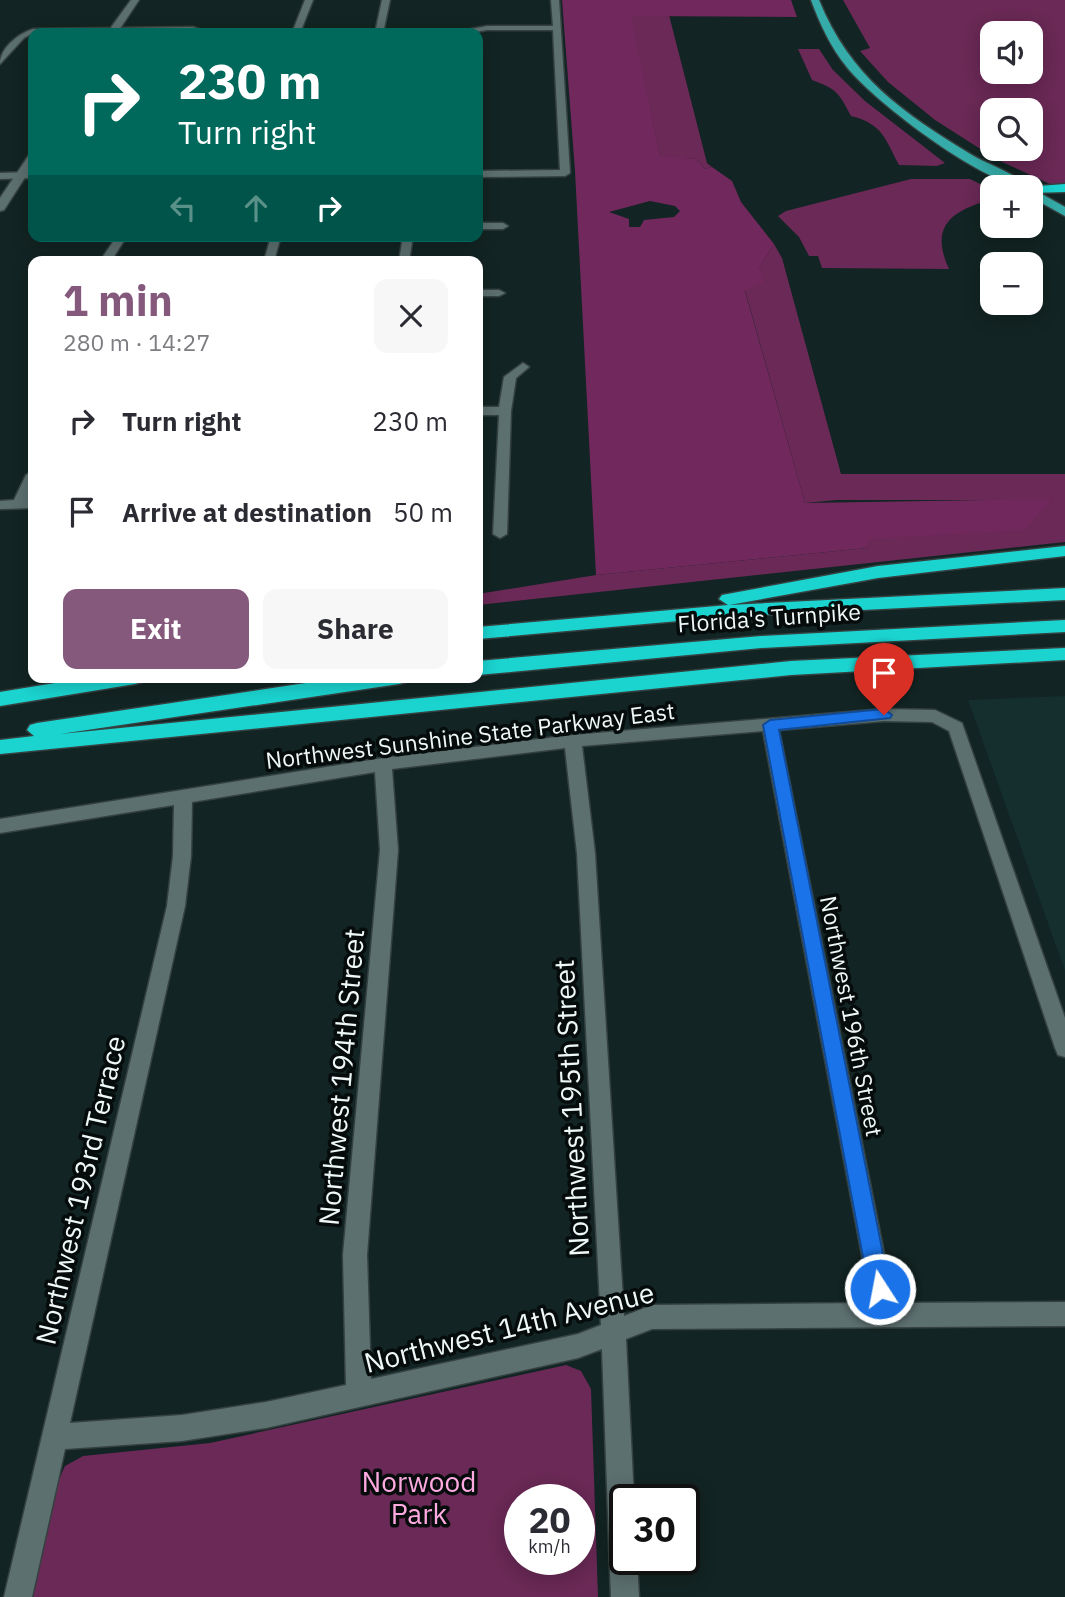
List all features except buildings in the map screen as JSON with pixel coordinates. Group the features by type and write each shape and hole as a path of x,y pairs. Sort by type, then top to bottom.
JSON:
{"highway":[{"path":"1043,189 1065,188"},
{"path":"610,620 878,572 1065,551"},
{"name":"Florida's Turnpike","path":"483,633 850,602 1065,594"},
{"name":"Florida's Turnpike","path":"483,668 748,643 1065,626"},
{"path":"0,747 778,669 1065,654"},
{"path":"0,699 98,683"},
{"path":"0,737 241,698 355,683"}],"main road":[{"path":"815,0 835,45 853,69 882,96 953,147 1001,175"},
{"path":"1043,198 1065,212"}],"street":[{"path":"115,28 135,0"},
{"path":"298,28 309,0"},
{"path":"380,28 386,0"},
{"path":"483,174 565,173 555,0"},
{"path":"483,29 558,28"},
{"path":"0,62 21,36 28,33"},
{"path":"0,176 27,175"},
{"path":"0,207 27,175"},
{"path":"483,226 503,226"},
{"path":"483,293 499,293"},
{"path":"500,534 505,411 510,377 523,367"},
{"path":"483,411 505,411"},
{"path":"0,505 26,504"},
{"name":"Northwest Sunshine State Parkway East","path":"0,826 383,764 572,741 884,715 934,716 956,727 1065,1048"},
{"name":"Northwest 196th Street","path":"770,725 885,1316"},
{"name":"Northwest 195th Street","path":"572,741 586,853 625,1597"},
{"name":"Northwest 194th Street","path":"359,1394 354,1304 355,1245 388,850 383,764"},
{"name":"Northwest 193rd Terrace","path":"18,1597 176,906 182,856 183,795"},
{"name":"Northwest 14th Avenue","path":"54,1437 182,1428 266,1415 578,1346 652,1317 1065,1314"}],"shaded area":[{"path":"562,0 791,0 797,17 631,16 660,156 696,159 705,169 712,167 732,181 741,202 774,244 759,268 764,282 745,291 805,503 1052,499 1025,530 870,539 867,548 596,575 575,171","holes":["650,201 675,206 680,211 674,217 644,220 640,227 629,227 629,219 609,212"]},
{"path":"1065,696 1065,971 968,700"}],"green space":[{"path":"843,0 1065,0 1065,191 1043,181 1043,175 1030,175 1000,161 1043,161 1043,98 980,98 980,149 935,120 888,82 860,51 870,48"},
{"path":"630,15 669,15 707,163 712,167 705,169 696,159 660,157"},
{"path":"798,49 819,49 833,70 865,101 945,163 937,166 899,165 877,128 851,116 836,93 812,80"},
{"path":"911,179 970,179 980,184 980,203 956,215 943,231 943,254 949,269 822,268 818,256 809,256 799,237 778,216 786,211"},
{"path":"774,244 782,258 841,474 1065,474 1065,542 483,604 483,593 596,575 867,548 869,539 1052,500 837,500 805,503 745,290"},
{"name":"Norwood Park","path":"566,1365 581,1371 591,1389 594,1484 504,1484 504,1575 595,1575 595,1508 598,1597 30,1597 56,1486 65,1466 83,1456 210,1443"}],"route":[{"path":"880,1289 770,725 884,715"}]}
